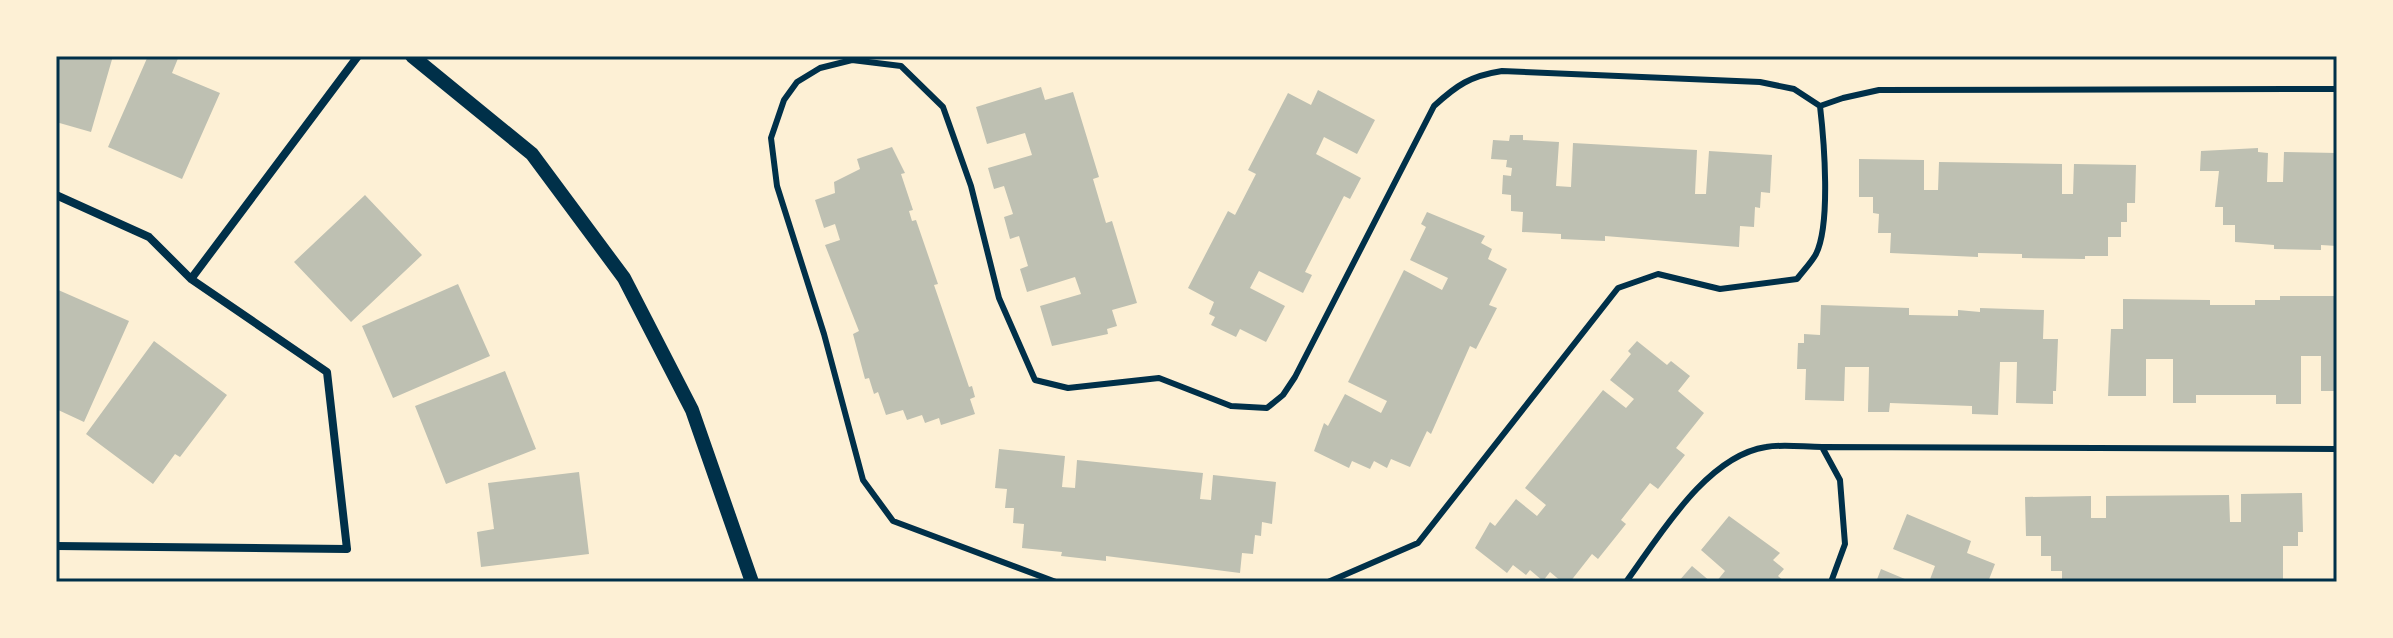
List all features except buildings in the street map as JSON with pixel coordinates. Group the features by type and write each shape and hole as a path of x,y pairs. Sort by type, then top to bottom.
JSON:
{"street":[{"path":"191,279 358,56"},
{"path":"412,56 532,154 624,278 692,410 752,582"},
{"path":"56,195 149,237 191,279 327,372 347,549 56,546"}],"lane":[{"path":"1056,582 893,521 863,480 824,334 777,186 771,138 784,100 797,82 820,68 852,60 901,66 943,107 971,186 999,298 1035,380 1068,388 1159,378 1231,406 1267,408 1283,395 1295,377 1434,106 1459,84 1479,74 1502,71 1760,82 1794,89 1820,106"},
{"path":"1820,106 1879,90 2337,89"},
{"path":"1328,582 1418,543 1618,288 1658,274 1720,289 1797,279 1817,253 1824,210 1820,106"},
{"path":"1626,582 1677,512 1712,473 1738,457 1765,447 2337,449"},
{"path":"1822,447 1840,480 1844,528 1845,544 1831,582"}]}
